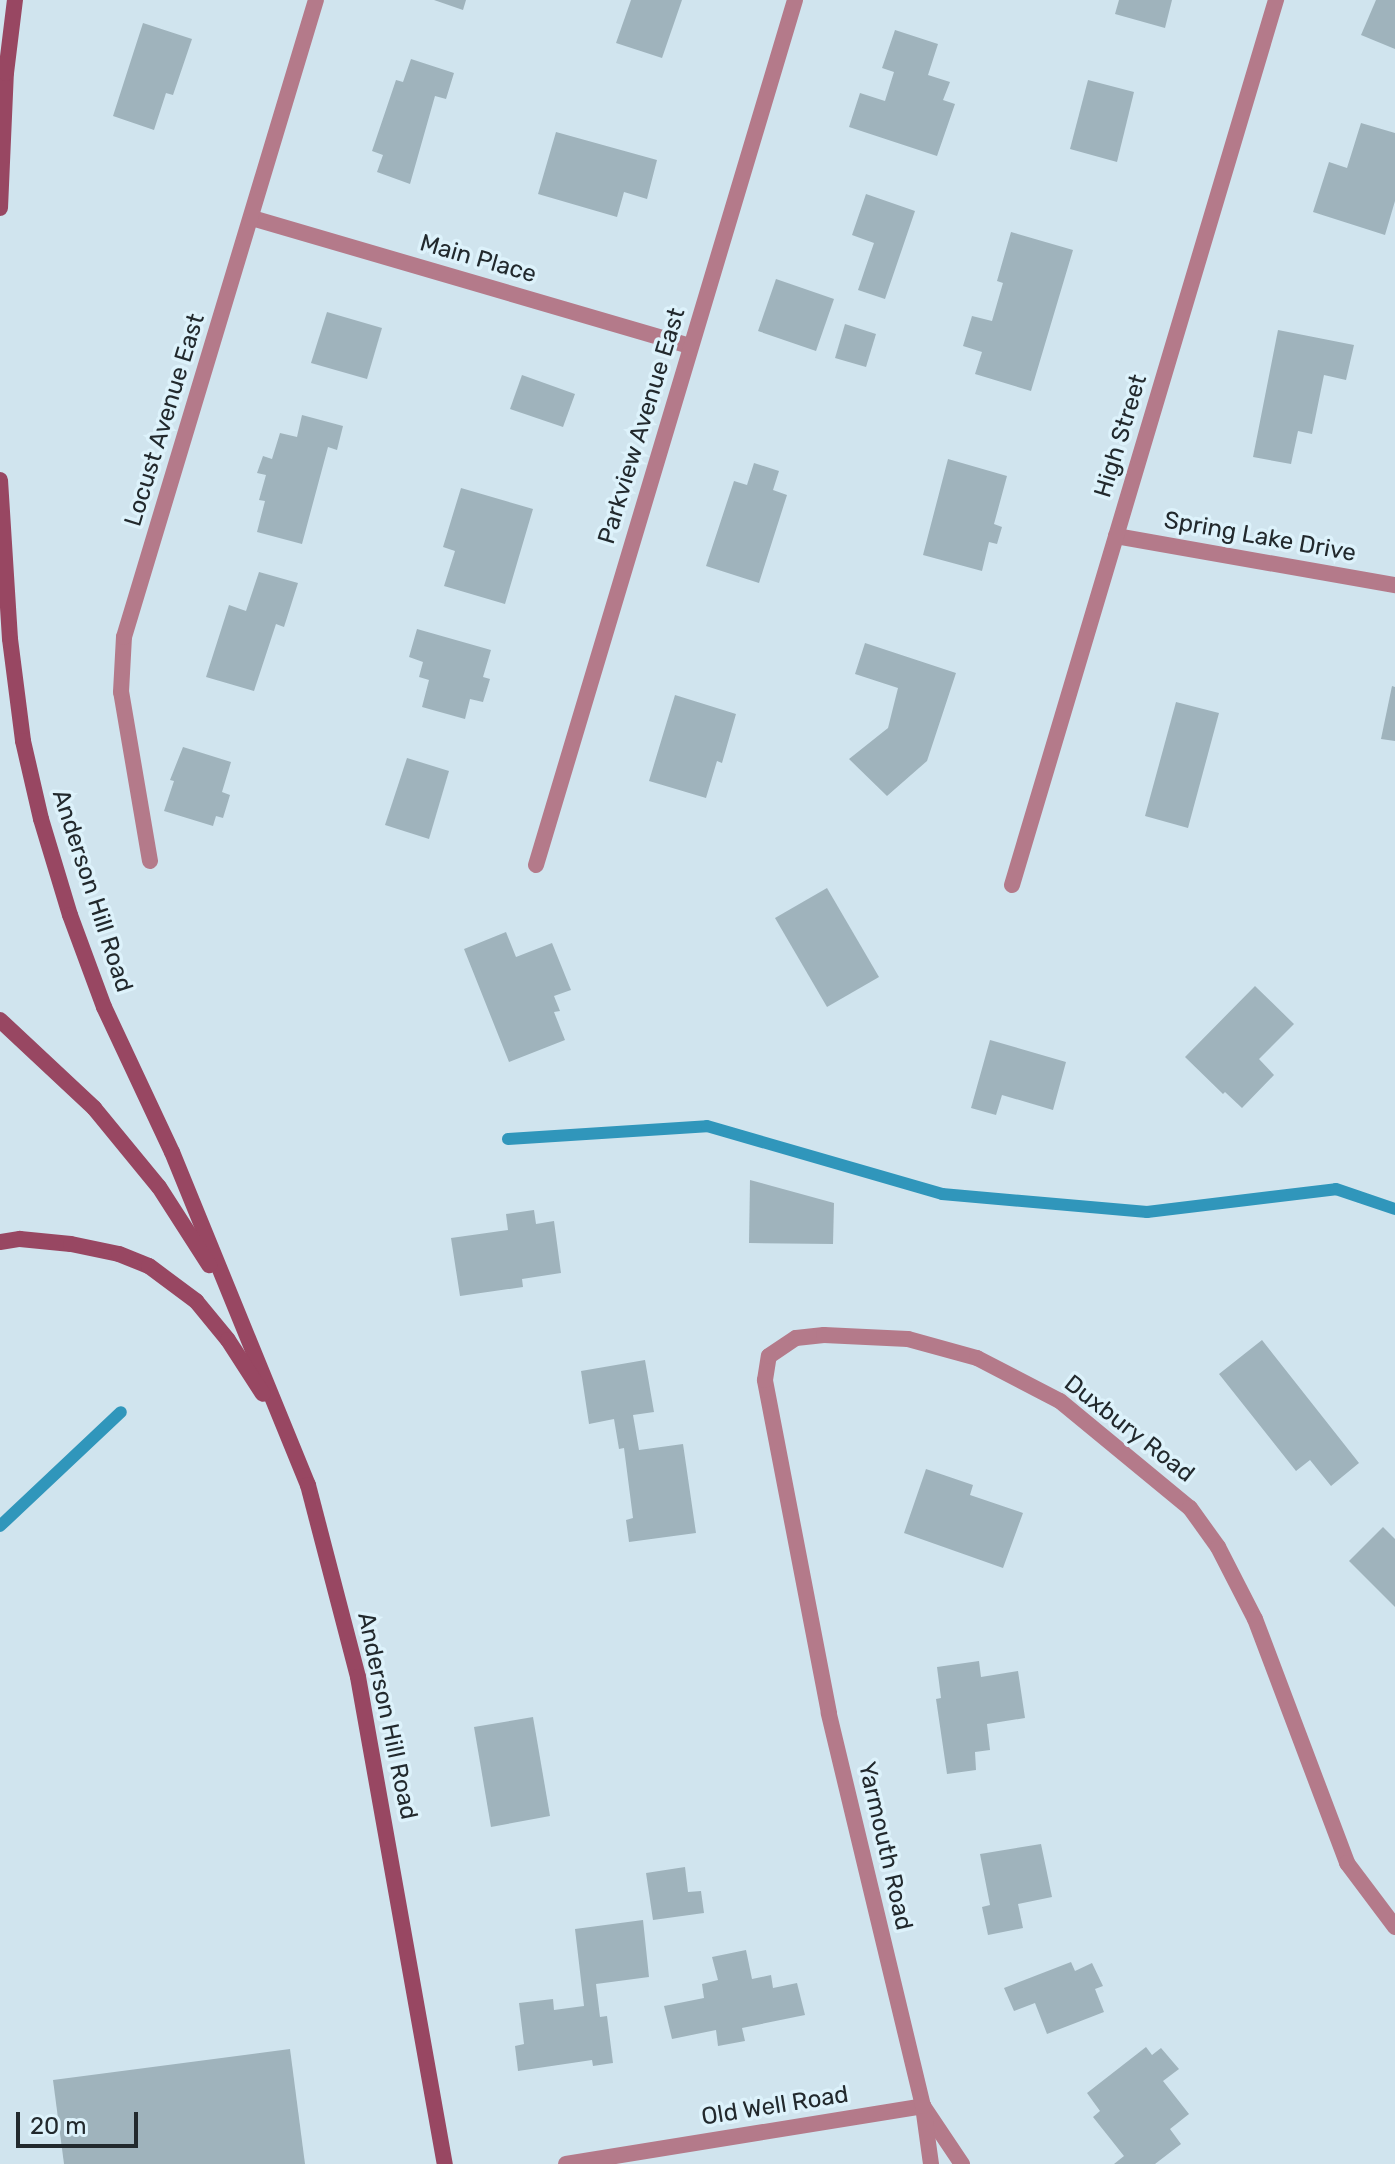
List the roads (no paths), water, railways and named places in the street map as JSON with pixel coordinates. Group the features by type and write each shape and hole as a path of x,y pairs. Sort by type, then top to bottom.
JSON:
{"main road":[{"path":"0,208 6,73 15,0"},
{"name":"Anderson Hill Road","path":"0,480 19,712 41,819 70,915 104,1007 172,1152 308,1485 358,1677 445,2164"},
{"name":"Anderson Hill Road","path":"0,1020 94,1108 159,1187 228,1293"},
{"path":"0,1242 20,1239 71,1244 119,1254 149,1266 196,1301 228,1340 283,1424"}],"street":[{"name":"Locust Avenue East","path":"150,861 121,692 124,637 316,0"},
{"name":"Parkview Avenue East","path":"536,865 795,0"},
{"name":"High Street","path":"1012,885 1276,0"},
{"name":"Main Place","path":"252,218 691,346"},
{"name":"Spring Lake Drive","path":"1116,536 1395,585"},
{"name":"Duxbury Road","path":"795,1538 765,1380 769,1356 796,1338 824,1335 908,1339 977,1358 1060,1401 1190,1508 1218,1547 1255,1619 1347,1863 1395,1927"},
{"name":"Yarmouth Road","path":"795,1538 829,1713 923,2106 931,2164"},
{"name":"Old Well Road","path":"566,2164 923,2106"},
{"path":"923,2106 962,2164"}],"waterway":[{"path":"508,1139 707,1126 942,1194 1147,1212 1336,1189 1395,1209"},
{"path":"0,1526 121,1412"}]}
